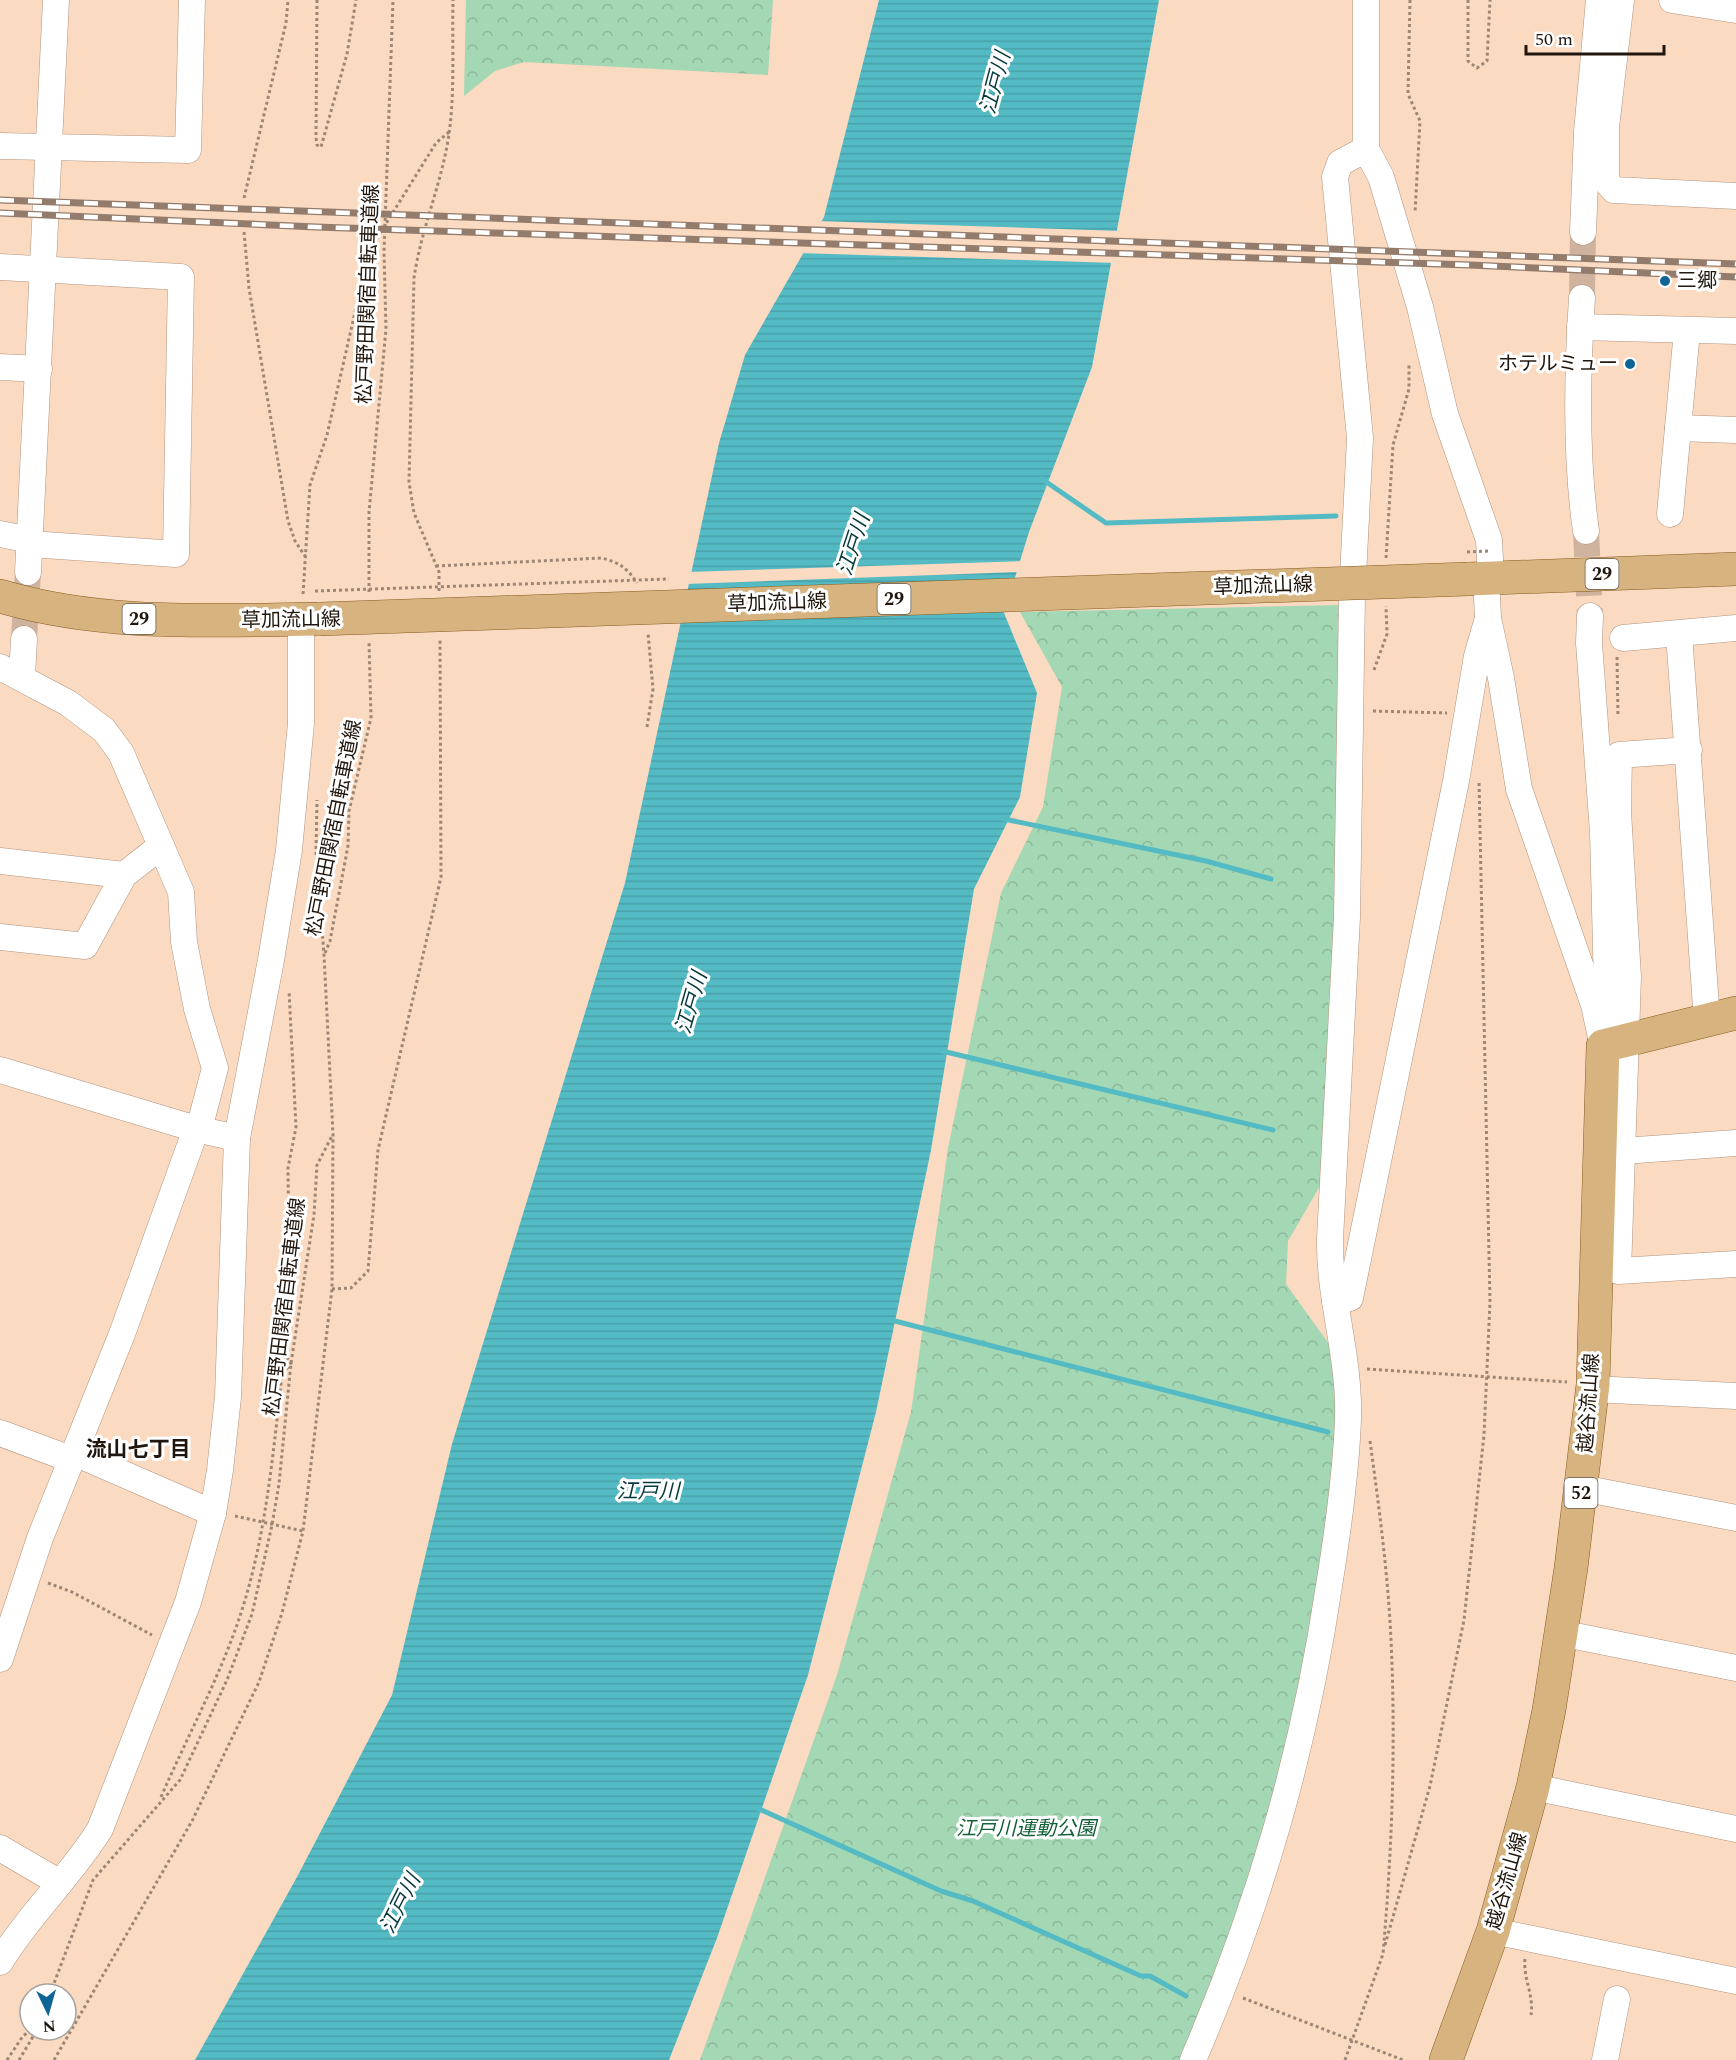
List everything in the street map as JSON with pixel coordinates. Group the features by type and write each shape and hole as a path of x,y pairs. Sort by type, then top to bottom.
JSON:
{"main road":[{"name":"草加流山線","path":"0,596 135,619 178,621 310,619 1736,569"},
{"path":"1612,1044 1722,1016"},
{"name":"越谷流山線","path":"1446,2060 1493,1931 1533,1787 1549,1710 1582,1488 1592,1386 1612,1044"}],"street":[{"path":"28,572 56,0"},
{"path":"0,146 188,150 192,0"},
{"path":"1366,0 1366,149 1381,177 1420,307 1445,414 1489,540 1482,578 1488,618 1502,678 1519,789 1594,1005 1612,1044"},
{"path":"1583,232 1587,132 1599,0"},
{"path":"1622,0 1606,127 1606,181 1614,189 1736,196"},
{"path":"1672,0 1736,10"},
{"path":"1193,2060 1223,1990 1273,1848 1311,1693 1342,1492 1348,1419 1346,1368 1329,1271 1347,917 1352,596 1360,438 1335,177 1340,163 1366,149"},
{"path":"0,267 181,277 176,554 30,542 0,534"},
{"path":"1582,298 1580,327 1582,499 1586,531"},
{"path":"1580,327 1736,332"},
{"path":"1670,514 1687,331"},
{"path":"0,367 39,369"},
{"path":"1678,428 1736,430"},
{"path":"1590,616 1589,643 1603,832 1612,1044 1623,1151 1618,1271 1736,1264"},
{"path":"1335,1301 1350,1298 1456,782 1477,656 1488,618"},
{"path":"0,1962 60,1883 83,1857 100,1829 222,1513 237,1138 272,960 289,850 310,619"},
{"path":"1623,638 1736,628"},
{"path":"1678,634 1689,750 1722,1016"},
{"path":"0,1659 27,1575 122,1334 198,1129 215,1068 197,1009 184,942 181,892 121,753 104,729 68,703 11,672 24,639"},
{"path":"1612,1044 1628,977 1618,802 1618,755 1689,750"},
{"path":"0,937 85,946 124,875 161,846"},
{"path":"0,861 124,875"},
{"path":"0,1070 198,1129 237,1138"},
{"path":"1623,1151 1736,1143"},
{"path":"1592,1386 1736,1396"},
{"path":"0,1432 74,1456 222,1513"},
{"path":"1582,1488 1736,1518"},
{"path":"1560,1633 1736,1668"},
{"path":"1533,1787 1736,1828"},
{"path":"0,1848 60,1883"},
{"path":"1493,1931 1736,1981"},
{"path":"1605,2060 1617,1999"}],"path":[{"path":"244,198 286,23 288,0"},
{"path":"317,0 316,145 321,147 347,54 356,0"},
{"name":"松戸野田関宿自転車道線","path":"369,595 369,512 386,329 385,227 393,0"},
{"path":"439,595 439,572 414,513 409,482 414,278 417,255 450,132 453,0"},
{"path":"1410,0 1408,94 1420,121 1415,218"},
{"path":"1468,0 1468,61 1477,68 1486,61 1490,0"},
{"path":"310,619 306,557 310,485 327,435 369,251 436,143 450,132"},
{"path":"244,232 251,300 288,521 295,541 306,557"},
{"path":"332,1289 351,1288 368,1271 378,1150 441,877 440,630"},
{"path":"1618,755 1617,639 1623,638"},
{"name":"松戸野田関宿自転車道線","path":"55,1982 93,1880 160,1799 180,1780 227,1680 252,1614 272,1525 283,1451 291,1363 314,1215 317,1165 333,1134 324,955 336,911 348,846 349,811 371,718 369,640"},
{"path":"1371,711 1444,713"},
{"path":"1345,2060 1371,1992 1411,1861 1464,1620 1474,1538 1484,1435 1490,1290 1477,770"},
{"path":"318,793 316,852 324,955"},
{"path":"160,1799 214,1683 241,1612 263,1523 282,1375 291,1363 282,1352 289,1256 288,1168 296,1127 288,984"},
{"path":"54,2060 192,1821 259,1682 282,1613 303,1531 332,1289 333,1134"},
{"path":"1363,1369 1486,1375 1592,1386"},
{"path":"222,1513 236,1518 303,1531"},
{"path":"27,1575 72,1592 172,1647"},
{"path":"1527,1938 1524,1967 1533,2000 1531,2015"},
{"path":"1223,1990 1403,2060"},
{"path":"7,2060 20,2042"},
{"path":"19,2060 30,2042"}],"green space":[{"path":"466,0 773,0 768,75 524,62 495,71 464,96"},
{"name":"江戸川運動公園","path":"1340,605 1336,910 1320,1186 1288,1241 1286,1284 1329,1344 1336,1381 1335,1434 1325,1537 1293,1717 1248,1892 1183,2060 700,2060 837,1675 911,1412 948,1148 1001,893 1043,807 1062,687 1020,612"}],"water":[{"name":"江戸川","path":"879,0 1159,0 1092,367 1029,532 1004,613 1037,693 1020,797 974,889 931,1150 876,1412 808,1675 717,1938 669,2060 195,2060 297,1877 392,1695 452,1444 625,883 719,443 745,355 824,217"}],"pier":[{"path":"818,221 1121,231 1115,263 799,253"},
{"path":"1023,561 1020,572 685,584 688,572"}],"waterway":[{"path":"1042,479 1106,523 1336,516"},
{"path":"1004,819 1206,861 1271,879"},
{"path":"942,1051 1273,1130"},
{"path":"891,1320 1328,1432"},
{"path":"757,1808 941,1891 973,1901 1141,1976 1150,1976 1186,1996"}],"tunnel":[{"path":"1582,298 1583,232"},
{"path":"1586,531 1590,616"},
{"path":"24,639 28,572"}],"railway":[{"path":"0,200 1736,264"},
{"path":"0,213 316,227 1470,265 1736,277"}],"place":[{"name":"三郷","path":"1665,281"},
{"name":"ホテルミュー","path":"1630,364"}],"district":[{"name":"流山七丁目","path":"138,1450"}]}
